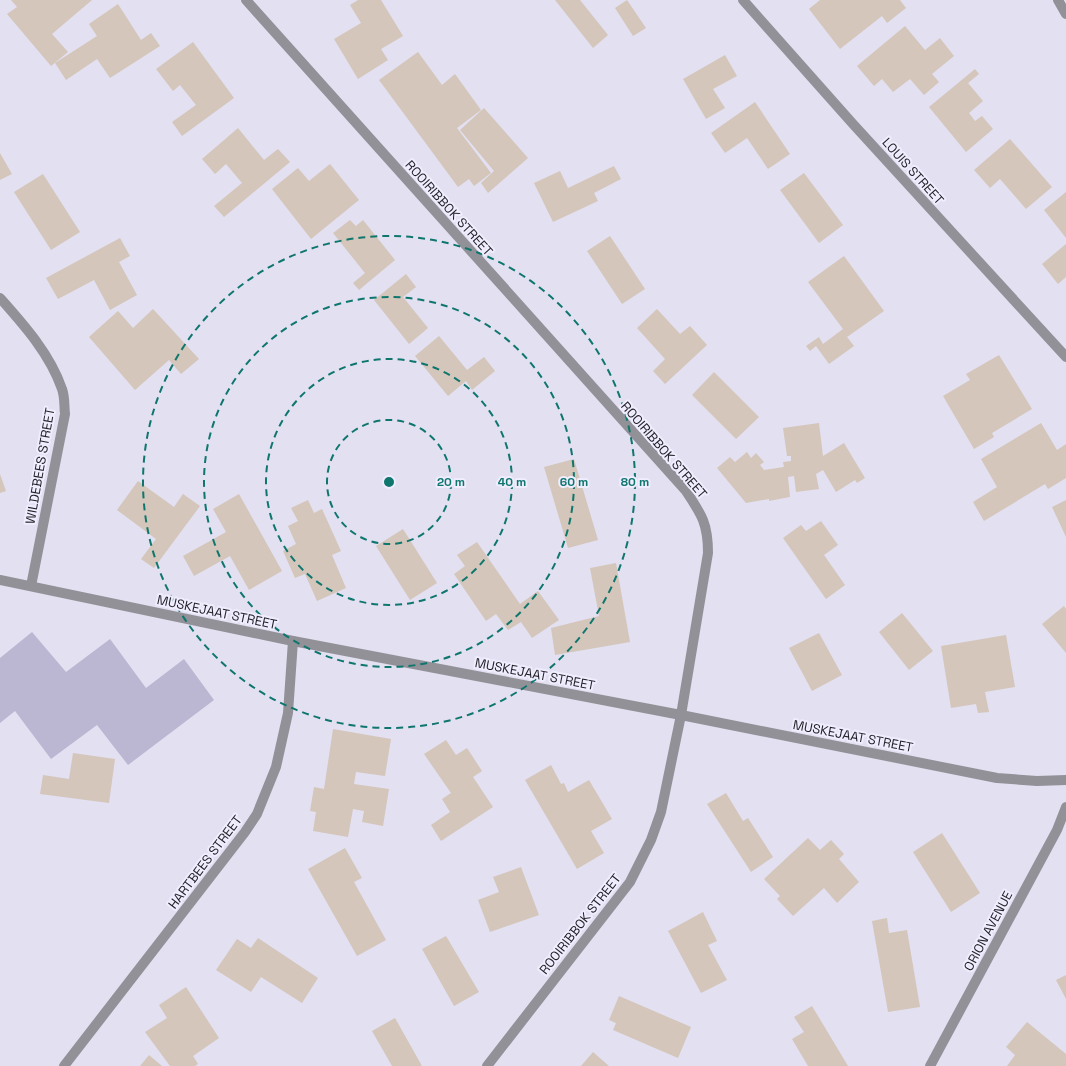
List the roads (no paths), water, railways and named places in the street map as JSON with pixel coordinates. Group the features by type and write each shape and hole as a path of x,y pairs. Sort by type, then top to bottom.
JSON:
{"street":[{"name":"ROOIRIBBOK STREET","path":"246,0 686,491 706,525 708,552 681,715 661,812 651,840 630,882 486,1066"},
{"name":"LOUIS STREET","path":"743,0 858,130 1066,357"},
{"path":"1058,0 1066,14"},
{"name":"WILDEBEES STREET","path":"0,298 43,351 54,369 63,391 65,414 31,586"},
{"name":"MUSKEJAAT STREET","path":"0,580 293,641 681,715 997,778 1037,781 1066,780"},
{"name":"HARTBEES STREET","path":"64,1066 245,832 257,814 276,767 288,713 293,641"},
{"name":"ORION AVENUE","path":"930,1066 1057,830 1066,807"}]}
